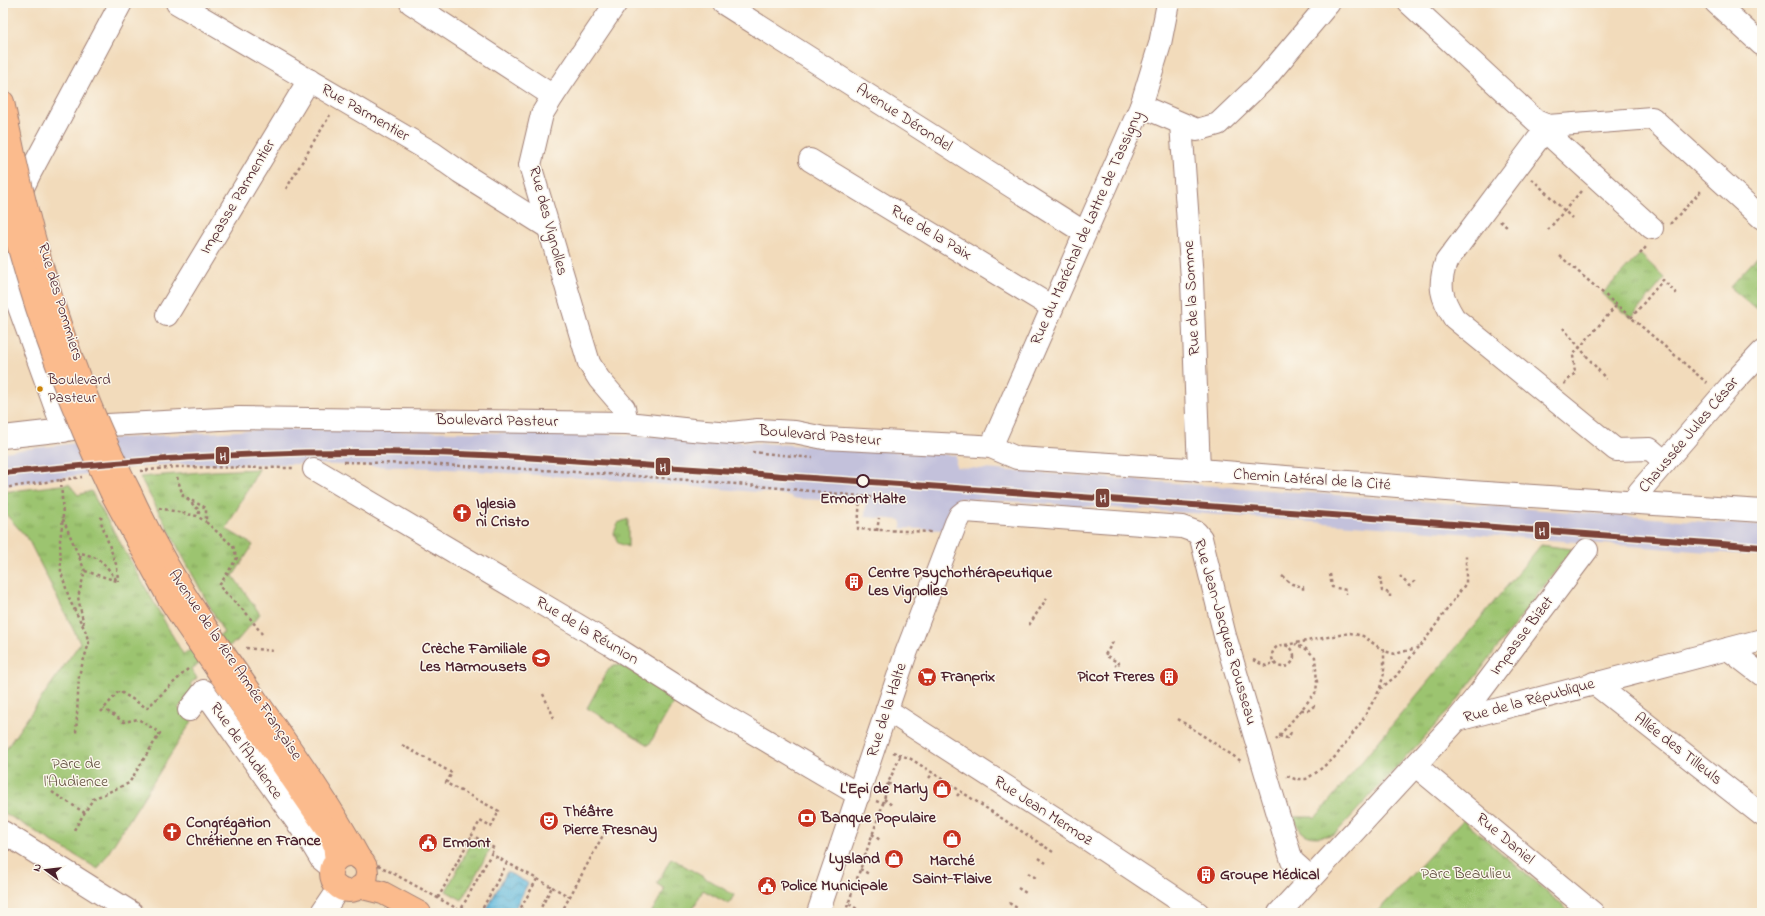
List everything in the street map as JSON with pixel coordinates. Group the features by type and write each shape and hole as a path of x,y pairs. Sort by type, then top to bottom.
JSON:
{"main road":[{"name":"Avenue de la 1ère Armée Française","path":"3,102 24,201 53,308 121,493"},
{"name":"Avenue de la 1ère Armée Française","path":"3,184 20,256 50,349 79,424 200,618 323,796 352,871 383,893 420,913"}],"street":[{"name":"Rue des Pommiers","path":"3,230 30,173 121,3"},
{"name":"Rue Parmentier","path":"177,3 433,153 460,172 549,228"},
{"path":"411,3 553,96"},
{"name":"Rue des Vignolles","path":"616,3 542,114 530,165 589,363 599,379 624,408 627,423"},
{"name":"Avenue Dérondel","path":"723,3 1085,233"},
{"name":"Rue du Maréchal de Lattre de Tassigny","path":"991,448 1140,106 1160,44 1168,3"},
{"path":"1140,106 1197,130 1218,124 1265,79 1329,3"},
{"path":"1409,3 1536,121 1547,128 1594,175 1660,230"},
{"path":"1716,3 1762,45"},
{"name":"Impasse Parmentier","path":"167,315 309,80"},
{"path":"1665,462 1650,449 1616,450 1454,318 1446,305 1441,290 1441,275 1446,262 1547,128 1652,118 1762,218"},
{"name":"Rue de la Somme","path":"1181,124 1192,279 1199,471"},
{"name":"Rue de la Paix","path":"810,160 1052,307"},
{"name":"Rue des Pommiers","path":"30,173 31,205 82,375 108,425"},
{"path":"5,271 64,431"},
{"name":"Chaussée Jules César","path":"1636,502 1639,492 1721,396 1762,352"},
{"name":"Boulevard Pasteur","path":"3,437 108,425 239,418 627,423 731,432 766,430 795,432 824,438 991,448"},
{"name":"Chemin Latéral de la Cité","path":"991,448 1017,458 1762,511"},
{"name":"Rue de la Réunion","path":"314,469 607,642 711,708 865,797"},
{"name":"Rue de la Halte","path":"818,913 865,797 887,710 936,571 956,523 960,515 965,511"},
{"name":"Rue Jean-Jacques Rousseau","path":"965,511 1175,526 1188,528 1196,532 1201,538 1225,636 1292,861 1311,878"},
{"name":"Impasse Bizet","path":"1457,720 1480,692 1587,550"},
{"name":"Rue de la République","path":"1279,913 1457,720 1762,640"},
{"path":"1728,649 1762,675"},
{"name":"Allée des Tilleuls","path":"1594,683 1762,815"},
{"name":"Rue de l'Audience","path":"189,710 204,691 309,839 321,859 352,871"},
{"name":"Rue Jean Mermoz","path":"887,710 1069,827 1198,913"},
{"name":"Rue Daniel","path":"1416,766 1594,913"},
{"path":"3,832 132,913"},
{"path":"322,913 352,871"}],"path":[{"path":"286,189 332,112"},
{"path":"1518,166 1565,209 1572,218"},
{"path":"1548,230 1594,175"},
{"path":"1640,254 1660,230 1715,176"},
{"path":"1660,230 1676,228"},
{"path":"1560,256 1721,396"},
{"path":"1631,318 1663,280 1678,295"},
{"path":"1551,397 1575,373 1573,355 1616,306"},
{"path":"1563,328 1606,379"},
{"path":"336,462 557,472 889,499"},
{"path":"175,467 314,469"},
{"path":"177,477 184,496 200,511 197,516"},
{"path":"60,479 63,518 60,540 61,572 70,601 85,630"},
{"path":"184,496 206,508 206,522"},
{"path":"860,496 858,529 877,531 932,532"},
{"path":"157,508 197,516 234,546 237,558 219,586 246,614 262,634"},
{"path":"63,518 85,571 78,597 89,643 78,675 76,734"},
{"path":"877,531 880,518"},
{"path":"101,522 117,567 118,581"},
{"path":"80,558 81,553 95,556 105,564 118,581"},
{"path":"1380,689 1396,676 1417,648 1425,642 1466,583 1466,554"},
{"path":"85,571 118,581"},
{"path":"1330,574 1332,587 1346,590 1346,594"},
{"path":"1282,576 1292,584 1303,587 1303,590"},
{"path":"1400,576 1409,586 1414,582 1416,584"},
{"path":"1380,577 1382,591 1390,593 1390,597"},
{"path":"1029,625 1047,598"},
{"path":"1275,662 1273,652 1278,647 1350,633 1363,636 1384,651 1395,654 1417,648"},
{"path":"1113,642 1105,655 1119,664 1117,666 1115,665"},
{"path":"1272,744 1316,692 1315,657 1295,643"},
{"path":"1248,656 1266,666 1275,662 1284,666 1292,661 1293,651 1285,645"},
{"path":"246,648 274,651"},
{"path":"1282,773 1295,779 1306,779 1336,756 1362,721 1380,689 1384,673 1384,651"},
{"path":"101,712 119,691 147,708 190,667"},
{"path":"543,694 554,718"},
{"path":"1301,710 1309,710 1314,706 1316,708"},
{"path":"74,830 93,799 129,782 160,733 138,719 124,722 104,709"},
{"path":"1178,719 1247,765"},
{"path":"1279,736 1286,738 1292,734 1293,735"},
{"path":"402,745 452,774 446,783 499,812 491,827 480,821 438,898"},
{"path":"890,750 933,773 1053,852"},
{"path":"845,913 883,804 888,783 901,755"},
{"path":"929,778 933,773"},
{"path":"888,783 895,787"},
{"path":"958,796 961,791"},
{"path":"52,792 85,813"},
{"path":"865,797 883,804"},
{"path":"884,799 893,806"},
{"path":"987,815 990,810"},
{"path":"878,818 883,822"},
{"path":"561,913 608,826"},
{"path":"1017,834 1019,830"},
{"path":"872,834 880,840"},
{"path":"460,912 494,848 472,835"},
{"path":"866,852 871,854"},
{"path":"491,854 570,897"},
{"path":"1039,858 1046,863"},
{"path":"480,913 507,863"},
{"path":"352,871 376,864 438,898 460,912 465,913"},
{"path":"860,869 869,874"},
{"path":"1028,873 1036,878"},
{"path":"518,913 537,879"},
{"path":"855,886 859,889"},
{"path":"538,913 552,887"},
{"path":"1018,888 1026,893"},
{"path":"1009,903 1017,908"},
{"path":"848,904 857,909"}],"shaded area":[{"path":"272,429 597,433 956,455 956,467 1762,526 1762,556 1206,514 958,498 944,530 901,528 901,520 865,517 866,502 800,499 791,498 791,496 768,493 612,480 433,468 310,464 178,464 137,467 3,486 3,452 119,438"}],"green space":[{"path":"1640,254 1665,278 1631,318 1602,294"},
{"path":"1760,254 1762,255 1761,313 1730,287"},
{"name":"Parc de l'Audience","path":"259,469 226,529 253,545 233,576 260,614 237,641 191,669 197,678 190,684 195,692 178,708 192,721 98,869 3,812 3,753 80,643 28,539 3,511 3,492 69,484 78,495 91,491 183,654 224,633 140,477"},
{"path":"628,519 628,547 618,543 614,533 618,523"},
{"path":"1541,545 1572,549 1454,705 1335,834 1315,837 1309,836 1300,830 1294,817 1316,817"},
{"path":"621,665 676,698 649,745 587,708 608,670 614,666"},
{"name":"Parc Beaulieu","path":"1463,820 1571,913 1376,913"},
{"path":"473,840 490,849 462,900 446,891"},
{"path":"671,858 734,895 729,904 703,890 691,912 693,913 651,913 665,889 657,884"}],"water":[{"path":"507,872 528,883 513,913 491,913 486,910"}],"transit line":[{"name":"H","path":"3,473 142,461 281,453 374,452 492,455 1762,547"}],"place":[{"name":"Boulevard Pasteur","path":"40,389"},
{"name":"Ermont Halte","path":"863,481"},
{"name":"Iglesia ni Cristo","path":"462,513"},
{"name":"Centre Psychothérapeutique Les Vignolles","path":"854,582"},
{"name":"Crèche Familiale Les Marmousets","path":"541,658"},
{"name":"Franprix","path":"927,677"},
{"name":"Picot Freres","path":"1169,677"},
{"name":"L'Epi de Marly","path":"942,789"},
{"name":"Banque Populaire","path":"807,818"},
{"name":"Théâtre Pierre Fresnay","path":"549,821"},
{"name":"Congrégation Chrétienne en France","path":"172,832"},
{"name":"Marché Saint-Flaive","path":"952,839"},
{"name":"Ermont","path":"428,843"},
{"name":"Lysland","path":"894,859"},
{"name":"Groupe Médical","path":"1206,875"},
{"name":"Police Municipale","path":"767,886"}]}
